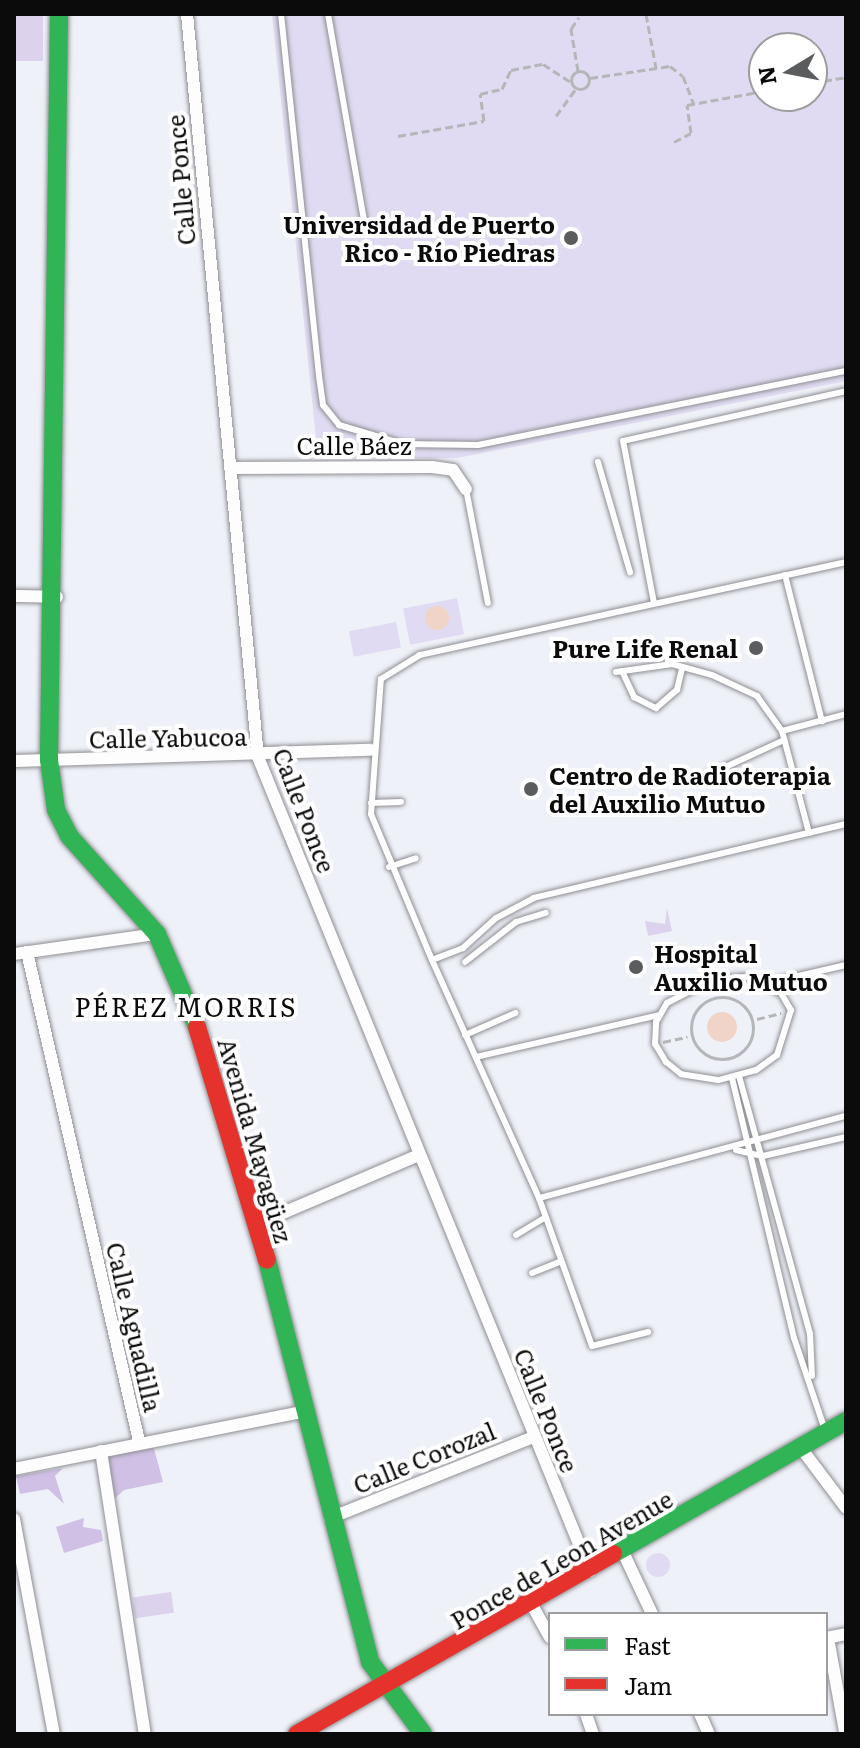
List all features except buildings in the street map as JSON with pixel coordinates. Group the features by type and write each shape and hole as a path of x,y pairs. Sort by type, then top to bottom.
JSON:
{"street":[{"name":"Avenida Mayagüez","path":"59,14 57,597 49,760 59,822 157,934 179,973 257,1224 301,1412 370,1662 385,1687 423,1734"},
{"name":"Calle Ponce","path":"187,14 258,757 590,1571"},
{"name":"Calle Báez","path":"230,468 432,467 453,470 466,489"},
{"path":"14,596 57,597"},
{"name":"Calle Yabucoa","path":"14,761 258,757 371,750"},
{"path":"20,953 157,934"},
{"name":"Calle Aguadilla","path":"14,1469 139,1441 20,953"},
{"path":"257,1224 419,1155"},
{"path":"139,1441 301,1412"},
{"name":"Ponce de Leon Avenue","path":"297,1734 532,1605 846,1421"},
{"name":"Calle Corozal","path":"330,1518 534,1437"},
{"path":"801,1448 846,1508"},
{"path":"101,1451 145,1734"},
{"path":"14,1519 54,1734"},
{"path":"623,1552 651,1612"},
{"path":"532,1605 548,1633"},
{"path":"828,1643 845,1732"}],"lane":[{"path":"281,14 323,405 339,425 403,444 478,445 846,371"},
{"path":"328,14 365,227"},
{"path":"654,603 623,441 846,391"},
{"path":"598,462 630,572"},
{"path":"466,489 488,603"},
{"path":"648,1332 592,1346 543,1219 539,1198 389,867 371,803 371,750 381,679 420,655 846,562"},
{"path":"785,575 822,721"},
{"path":"682,668 677,690 656,708 634,697 619,672 682,668 757,696 782,731 809,833"},
{"path":"782,731 846,714"},
{"path":"708,775 729,770 758,746 784,740"},
{"path":"371,803 401,802"},
{"path":"432,960 463,948 534,898 846,824"},
{"path":"389,867 416,858"},
{"path":"465,962 516,922 546,913"},
{"path":"768,983 791,1010 777,1055 735,1077 681,1074 655,1044 659,1015 677,994 711,980 768,983 846,965"},
{"path":"465,1035 515,1013"},
{"path":"476,1057 659,1015"},
{"path":"735,1077 763,1156 810,1334 812,1380"},
{"path":"735,1077 746,1142 794,1338 812,1380 826,1433"},
{"path":"539,1198 736,1150 746,1142 846,1116"},
{"path":"736,1150 750,1157 763,1156 846,1137"},
{"path":"516,1235 543,1219"},
{"path":"532,1273 559,1262"}],"path":[{"path":"646,14 656,68"},
{"path":"571,82 578,71 571,29 579,17"},
{"path":"398,136 484,121 480,94 502,89 511,70 543,64 576,88"},
{"path":"578,71 590,78 656,68 683,76 694,104"},
{"path":"576,88 586,88 590,78"},
{"path":"556,116 576,88"},
{"path":"674,142 691,133 687,105 748,94"},
{"path":"687,1037 694,1014 717,1002 745,1004 757,1019"},
{"path":"757,1019 791,1010"},
{"path":"687,1037 704,1053 726,1054 752,1040 757,1019"},
{"path":"655,1044 687,1037"}],"shaded area":[{"path":"14,14 43,14 43,61 14,61"},
{"name":"Universidad de Puerto Rico - Río Piedras","path":"272,14 846,14 846,381 457,458 318,458"},
{"path":"457,598 464,634 410,645 403,608"},
{"path":"437,606 446,609 449,618 446,627 437,630 428,627 425,618 428,609"},
{"path":"396,622 401,648 354,657 349,631"},
{"path":"667,908 672,931 648,936 645,921 665,924"},
{"path":"722,1012 733,1016 737,1027 733,1038 722,1042 711,1038 707,1027 711,1016"},
{"path":"153,1445 163,1482 124,1490 113,1500 98,1457"},
{"path":"63,1468 55,1476 64,1504 48,1489 20,1494 16,1476"},
{"path":"84,1518 83,1527 101,1530 103,1541 64,1553 56,1527"},
{"path":"658,1553 667,1556 670,1565 667,1574 658,1577 649,1574 646,1565 649,1556"},
{"path":"171,1592 174,1613 135,1618 132,1597"}],"traffic: fast":[{"path":"59,14 49,760 56,810 69,836 157,934 197,1027"},
{"path":"267,1260 370,1662 423,1734"},
{"path":"613,1554 846,1421"}],"traffic: jam":[{"path":"197,1027 267,1260"},
{"path":"297,1734 613,1554"}],"place":[{"name":"Universidad de Puerto Rico - Río Piedras","path":"571,238"},
{"name":"Pure Life Renal","path":"756,648"},
{"name":"Centro de Radioterapia del Auxilio Mutuo","path":"531,789"},
{"name":"Hospital Auxilio Mutuo","path":"636,967"}],"district":[{"name":"PÉREZ MORRIS","path":"186,1006"}]}
